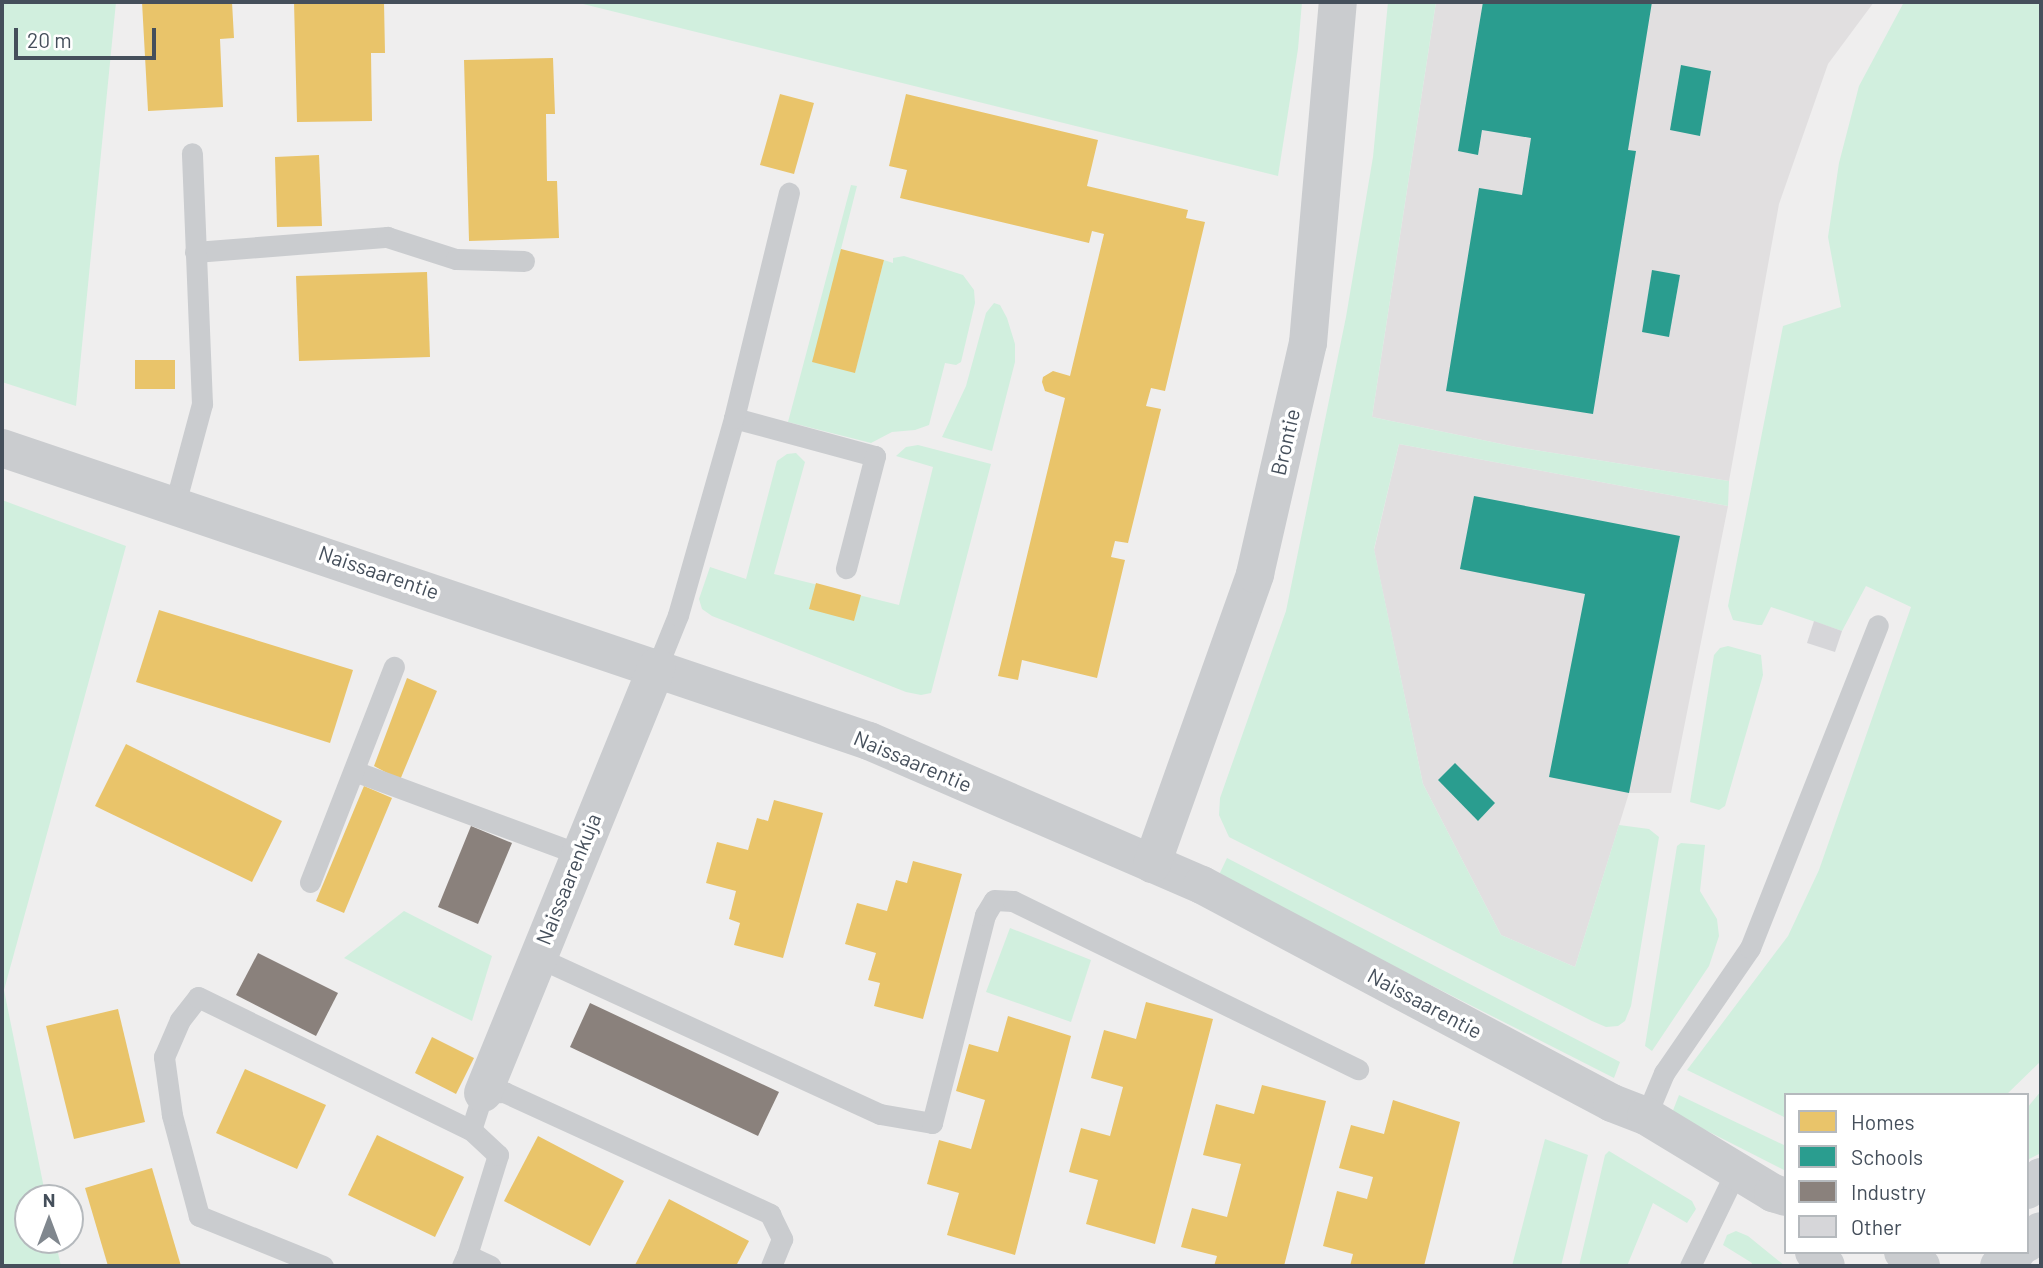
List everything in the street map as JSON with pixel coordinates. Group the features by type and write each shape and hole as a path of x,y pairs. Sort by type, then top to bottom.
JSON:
{"main road":[{"path":"1999,1266 2014,1254"}],"street":[{"name":"Brontie","path":"1152,864 1255,574 1308,343 1338,2"},
{"name":"Naissaarentie","path":"2,448 175,504 869,741 1202,885 1612,1103 1646,1116 1737,1169 1782,1200"},
{"name":"Naissaarenkuja","path":"483,1093 578,854 657,667"},
{"path":"1906,1254 1921,1266"}],"lane":[{"path":"175,504 202,404 192,153"},
{"path":"657,667 678,615 734,418 789,193"},
{"path":"195,252 387,237 456,259 524,261"},
{"path":"734,418 875,456 846,568"},
{"path":"1646,1116 1664,1073 1751,948 1878,625"},
{"path":"310,882 394,667"},
{"path":"354,771 578,854"},
{"path":"537,957 880,1114 932,1123 985,915 994,900 1013,901 1358,1069"},
{"path":"323,1266 199,1216 172,1115 164,1057 180,1020 198,997 471,1130 498,1155 464,1261 491,1266"},
{"path":"471,1130 483,1093 504,1092 770,1214 782,1239 771,1266"},
{"path":"1690,1266 1737,1169"}],"shaded area":[{"path":"1436,2 1874,2 1828,64 1779,204 1729,481 1516,447 1372,417"},
{"path":"1399,444 1728,506 1671,793 1629,793 1575,967 1501,935 1423,784 1374,550"}],"green space":[{"path":"2,2 116,2 76,406 2,382"},
{"path":"575,2 1302,2 1298,49 1278,176"},
{"path":"1388,2 1436,2 1372,417 1516,447 1729,481 1728,506 1399,444 1374,549 1423,784 1501,935 1575,967 1619,825 1649,829 1659,837 1631,1006 1625,1021 1618,1026 1606,1027 1592,1021 1229,837 1219,815 1220,798 1286,611 1346,317 1373,157"},
{"path":"1904,2 2041,2 2041,1061 2008,1093 1784,1093 1784,1117 1687,1070 1788,936 1819,870 1911,607 1866,586 1842,631 1771,607 1762,625 1733,620 1728,606 1783,326 1841,307 1828,237 1839,163 1859,86"},
{"path":"851,185 857,186 841,249 855,372 884,260 893,263 893,258 904,256 963,275 974,290 975,303 961,362 956,365 945,363 929,425 915,430 892,432 871,443 788,422"},
{"path":"994,303 1000,305 1007,318 1015,344 1015,362 992,451 942,437 966,386 986,313"},
{"path":"918,445 991,464 931,693 921,695 906,692 712,616 702,609 699,599 710,567 746,579 777,461 787,454 796,453 805,462 774,574 899,605 933,467 896,456 906,447"},
{"path":"2,500 126,546 4,990 43,1184 14,1184 14,1254 58,1254 61,1266 2,1266"},
{"path":"1728,646 1761,655 1763,675 1725,806 1719,810 1690,802 1714,655 1720,648"},
{"path":"1681,843 1705,845 1700,891 1717,919 1719,936 1709,966 1652,1051 1645,1046 1677,846"},
{"path":"1227,858 1620,1062 1614,1078 1218,877"},
{"path":"404,911 492,956 472,1021 344,958"},
{"path":"1010,928 1091,960 1071,1022 986,992"},
{"path":"2041,1091 2041,1153 2029,1159 2029,1106"},
{"path":"1679,1095 1784,1145 1784,1170 1672,1113"},
{"path":"1545,1139 1588,1155 1561,1266 1512,1266"},
{"path":"1609,1151 1692,1201 1696,1209 1687,1223 1653,1203 1627,1266 1579,1266 1605,1155"},
{"path":"1736,1231 1748,1236 1785,1266 1751,1266 1752,1263 1723,1245 1727,1235"}],"building: Homes":[{"path":"142,2 232,2 234,38 220,39 223,107 148,111"},
{"path":"294,2 384,2 385,53 371,53 372,121 297,122"},
{"path":"553,58 555,114 546,114 547,181 557,181 559,238 469,241 464,60"},
{"path":"780,94 814,103 794,174 760,165"},
{"path":"906,94 1098,140 1087,186 1188,210 1186,218 1205,222 1165,391 1151,388 1146,406 1161,409 1128,543 1115,541 1111,557 1125,560 1097,678 1022,660 1018,680 998,676 1065,398 1045,391 1043,377 1053,371 1070,376 1104,234 1092,231 1089,243 900,198 907,170 889,166"},
{"path":"319,155 322,226 277,227 275,157"},
{"path":"841,249 884,260 855,373 812,362"},
{"path":"427,272 430,357 299,361 296,276"},
{"path":"135,360 175,360 175,389 135,389"},
{"path":"816,583 861,595 854,621 809,609"},
{"path":"159,610 353,670 330,743 136,682"},
{"path":"407,678 437,691 400,780 374,766"},
{"path":"126,744 282,821 252,882 95,806"},
{"path":"364,786 392,798 344,913 316,901"},
{"path":"774,800 823,813 783,958 734,945 740,923 729,919 736,891 706,883 717,842 748,850 757,818 768,821"},
{"path":"913,861 962,874 923,1019 874,1006 880,983 868,980 876,953 845,944 857,903 887,911 896,880 907,883"},
{"path":"1146,1002 1213,1019 1155,1244 1086,1224 1098,1180 1069,1172 1081,1128 1110,1136 1123,1087 1091,1078 1104,1030 1136,1039"},
{"path":"118,1009 145,1122 74,1139 46,1026"},
{"path":"1008,1016 1071,1036 1015,1255 947,1235 959,1193 927,1184 939,1140 971,1149 985,1100 956,1091 969,1044 998,1052"},
{"path":"432,1037 474,1058 456,1094 415,1073"},
{"path":"245,1069 326,1105 297,1169 216,1133"},
{"path":"1262,1085 1326,1101 1284,1266 1214,1266 1217,1256 1181,1247 1192,1208 1227,1217 1241,1164 1203,1155 1216,1104 1254,1114"},
{"path":"1393,1100 1460,1122 1424,1266 1350,1266 1353,1254 1323,1246 1337,1191 1367,1199 1373,1177 1339,1168 1351,1125 1384,1134"},
{"path":"377,1135 464,1177 435,1237 348,1195"},
{"path":"538,1136 624,1181 590,1246 504,1201"},
{"path":"152,1168 181,1266 108,1266 85,1188"},
{"path":"669,1199 749,1241 736,1266 635,1265"}],"building: Schools":[{"path":"1483,2 1652,2 1628,150 1636,151 1593,414 1446,391 1479,188 1522,195 1531,138 1482,130 1478,155 1458,151"},
{"path":"1681,65 1711,71 1700,136 1670,130"},
{"path":"1652,270 1680,275 1669,337 1642,332"},
{"path":"1474,496 1680,536 1629,793 1549,777 1585,594 1460,569"},
{"path":"1455,763 1495,803 1478,821 1438,780"}],"building: Industry":[{"path":"471,826 512,843 478,924 438,907"},
{"path":"258,953 338,993 316,1036 236,995"},
{"path":"590,1003 779,1092 758,1136 570,1047"}],"building: Other":[{"path":"1814,621 1842,631 1835,652 1807,643"}]}
